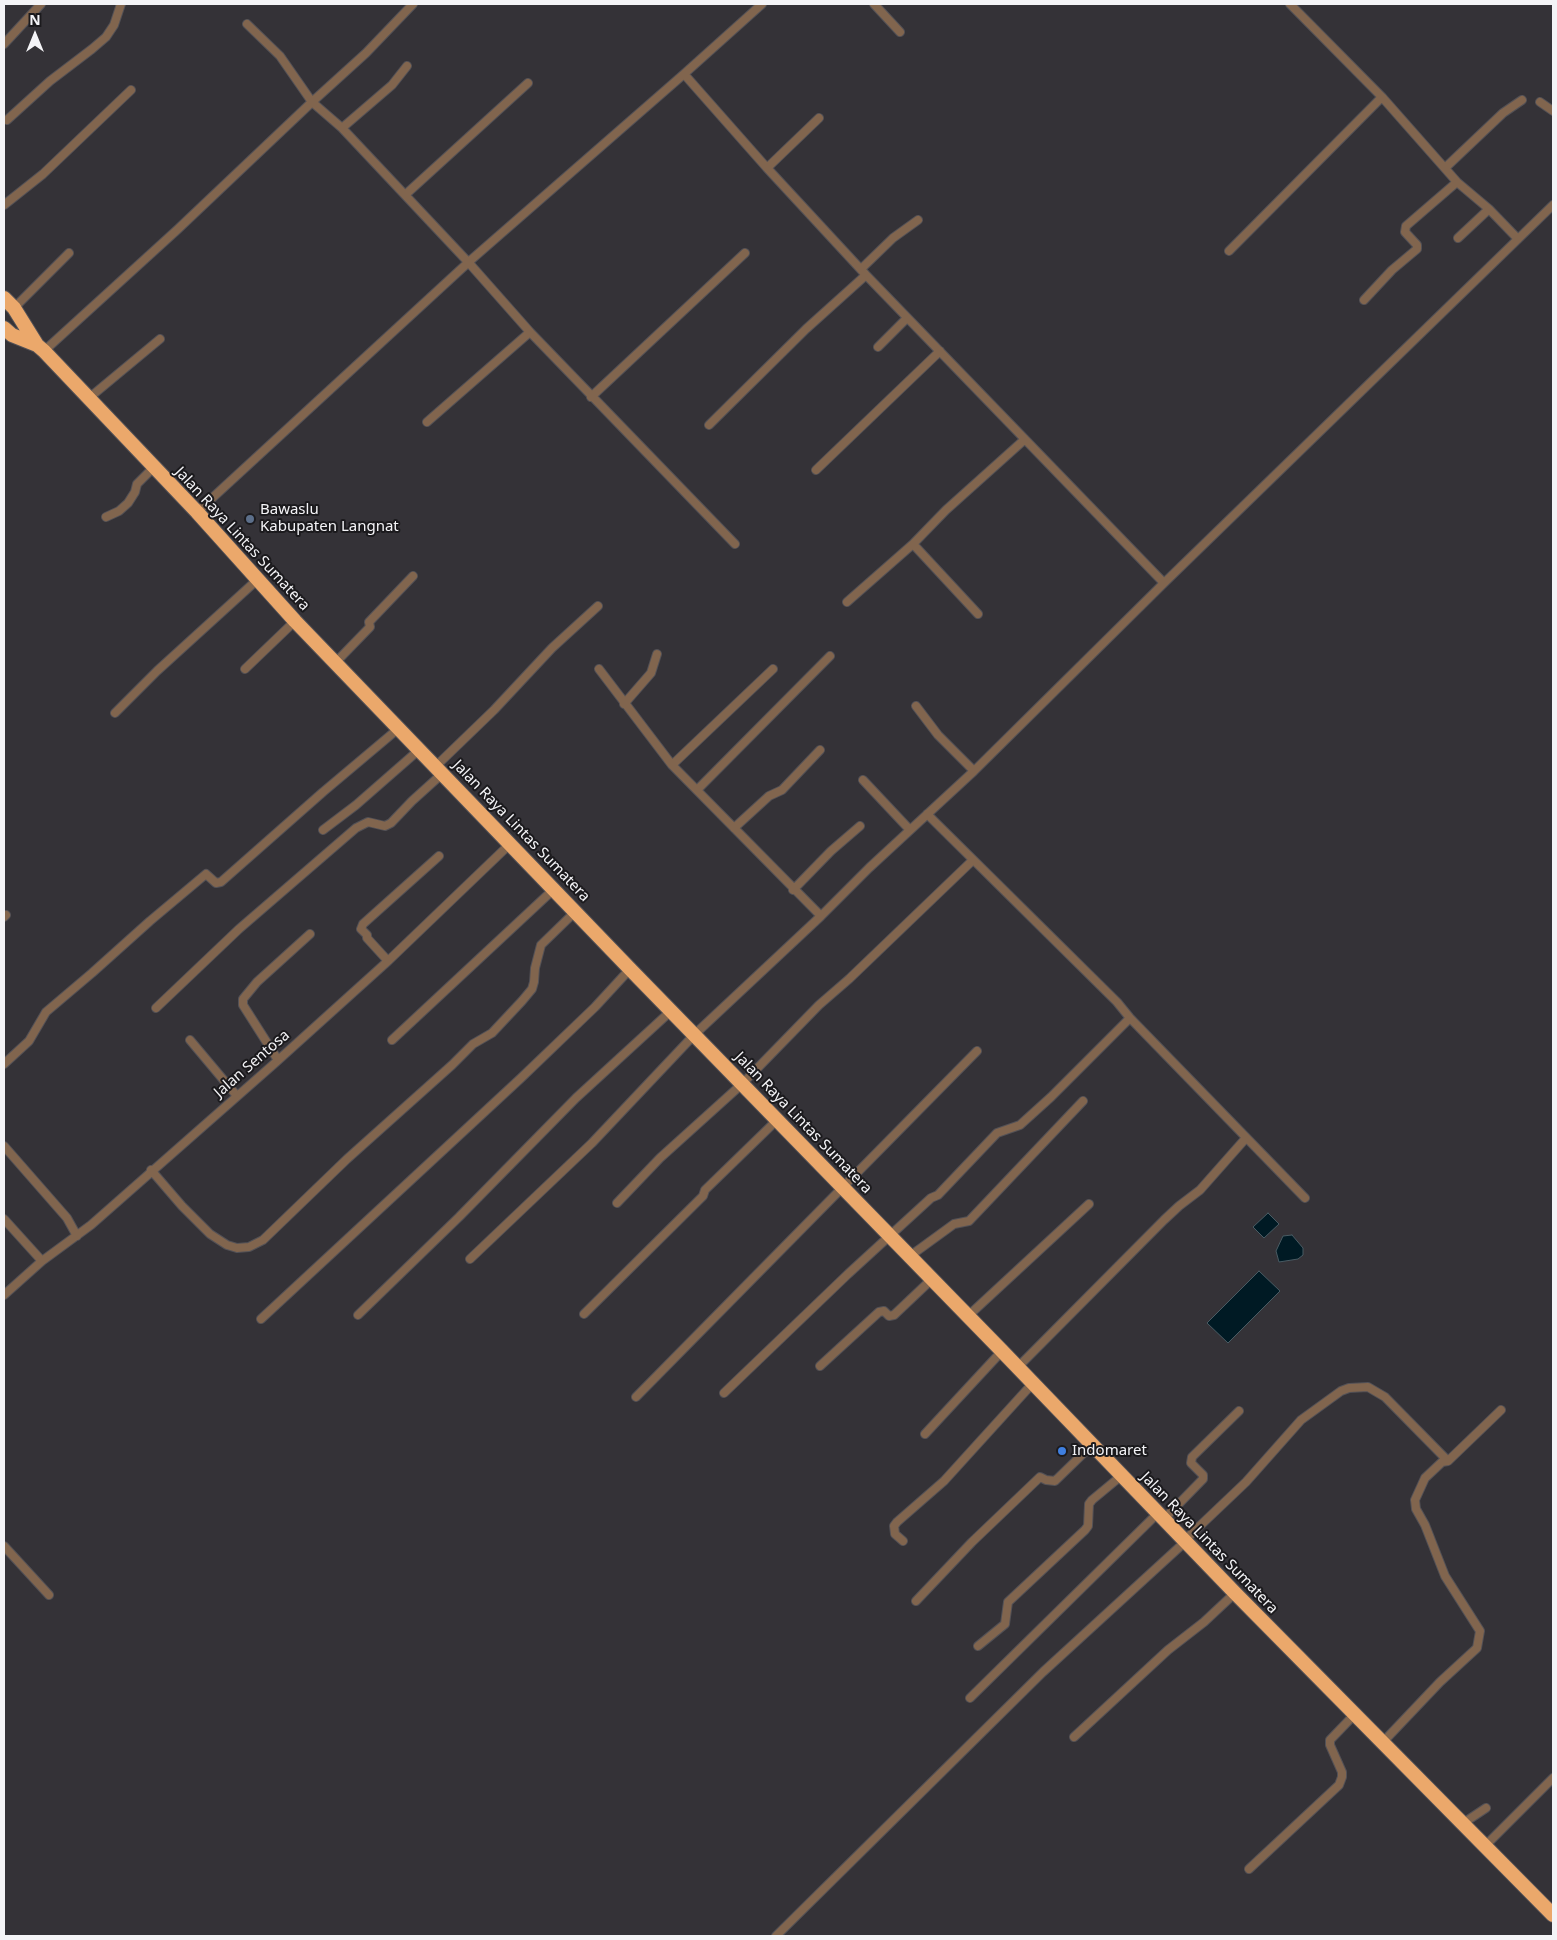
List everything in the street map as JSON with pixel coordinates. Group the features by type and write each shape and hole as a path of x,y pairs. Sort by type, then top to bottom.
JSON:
{"highway":[{"name":"Jalan Raya Lintas Sumatera","path":"9,303 40,348 197,512 295,621 842,1188 1018,1367 1121,1476 1553,1915"},
{"name":"Jalan Raya Lintas Sumatera","path":"4,328 12,335 40,348"}],"street":[{"path":"4,44 41,4"},
{"path":"5,119 106,37 114,25 121,4"},
{"path":"40,348 178,229 366,53 413,4"},
{"path":"197,512 469,263 762,4"},
{"path":"874,4 900,32"},
{"path":"1290,4 1382,97 1457,182 1489,209 1518,239"},
{"path":"247,24 280,56 312,102 342,128 591,397 735,544"},
{"path":"342,128 392,85 407,66"},
{"path":"684,74 766,168 907,318 1164,583"},
{"path":"405,195 528,84"},
{"path":"4,205 43,174 131,90"},
{"path":"1229,251 1382,97"},
{"path":"1445,168 1503,113 1522,100"},
{"path":"1540,102 1553,111"},
{"path":"766,168 819,118"},
{"path":"1364,300 1392,270 1417,249 1418,245 1406,232 1406,226 1457,182"},
{"path":"470,1259 592,1143 695,1034 974,771 1164,583 1553,205"},
{"path":"1458,238 1489,209"},
{"path":"709,425 864,272 893,238 918,220"},
{"path":"9,303 69,253"},
{"path":"591,397 744,253"},
{"path":"878,348 907,318"},
{"path":"427,422 530,332"},
{"path":"89,398 160,339"},
{"path":"816,470 940,351"},
{"path":"848,602 1024,440"},
{"path":"106,517 119,511 128,503 135,492 137,484 154,467"},
{"path":"913,544 978,614"},
{"path":"336,662 370,627 368,622 412,576"},
{"path":"115,713 157,671 257,580"},
{"path":"156,1008 239,929 356,828 368,822 385,826 391,823 552,648 598,606"},
{"path":"246,669 295,621"},
{"path":"624,704 651,673 657,654"},
{"path":"697,790 830,656"},
{"path":"599,669 672,765 793,890 821,916"},
{"path":"672,765 774,669"},
{"path":"916,706 938,734 974,771"},
{"path":"4,1064 29,1041 46,1012 150,921 206,874 216,884 222,882 323,792 399,728"},
{"path":"323,830 420,749"},
{"path":"734,828 770,796 782,790 820,750"},
{"path":"863,780 910,830"},
{"path":"927,814 1097,982 1305,1198"},
{"path":"793,890 831,851 860,826"},
{"name":"Jalan Sentosa","path":"5,1291 91,1225 151,1170 278,1060 388,961 510,843"},
{"path":"388,961 367,938 367,935 361,929 363,924 439,856"},
{"path":"617,1203 660,1158 742,1084 819,1005 850,979 973,860"},
{"path":"392,1040 554,889"},
{"path":"151,1170 182,1206 210,1234 227,1245 237,1248 249,1247 263,1240 347,1159 473,1044 492,1033 532,989 541,944 576,911"},
{"path":"278,1060 243,1006 243,999 257,982 310,934"},
{"path":"261,1318 528,1072 595,1007 630,969"},
{"path":"358,1315 459,1217 576,1098 672,1010"},
{"path":"724,1393 796,1323 931,1198 938,1195 997,1133 1020,1125 1051,1097 1130,1018"},
{"path":"190,1040 237,1096"},
{"path":"636,1397 977,1051"},
{"path":"910,1256 954,1224 973,1217 1083,1101"},
{"path":"584,1314 777,1120"},
{"path":"1018,1367 1164,1220 1200,1190 1246,1138"},
{"path":"4,1146 68,1218 76,1236"},
{"path":"968,1316 1089,1204"},
{"path":"4,1219 42,1261"},
{"path":"820,1366 879,1312 884,1311 889,1316 894,1315 932,1279"},
{"path":"925,1434 1002,1351"},
{"path":"903,1541 895,1534 894,1526 897,1522 944,1481 1033,1384"},
{"path":"776,1936 1043,1672 1186,1541 1246,1482 1301,1420 1341,1391 1349,1388 1368,1387 1385,1397 1448,1461"},
{"path":"1382,1742 1440,1682 1477,1648 1480,1637 1477,1624 1465,1611 1445,1576 1425,1525 1416,1509 1415,1500 1421,1484 1442,1462 1448,1461 1500,1410"},
{"path":"970,1698 1161,1516 1203,1479 1203,1474 1191,1463 1191,1458 1239,1411"},
{"path":"916,1601 972,1542 1040,1477 1055,1481 1092,1445"},
{"path":"978,1646 1005,1624 1008,1602 1085,1530 1088,1526 1089,1504 1121,1476"},
{"path":"4,1546 49,1596"},
{"path":"1074,1737 1168,1650 1204,1622 1236,1593"},
{"path":"1249,1869 1341,1781 1342,1772 1330,1740 1356,1714"},
{"path":"1485,1846 1553,1778"},
{"path":"1462,1824 1486,1808"}],"water":[{"path":"1268,1213 1279,1224 1264,1238 1253,1227"},
{"path":"1292,1235 1303,1248 1303,1255 1298,1259 1279,1262 1276,1251 1283,1236"},
{"path":"1259,1271 1280,1291 1228,1343 1207,1323"}],"place":[{"name":"Bawaslu Kabupaten Langnat","path":"250,519"},
{"name":"Indomaret","path":"1062,1451"}]}
